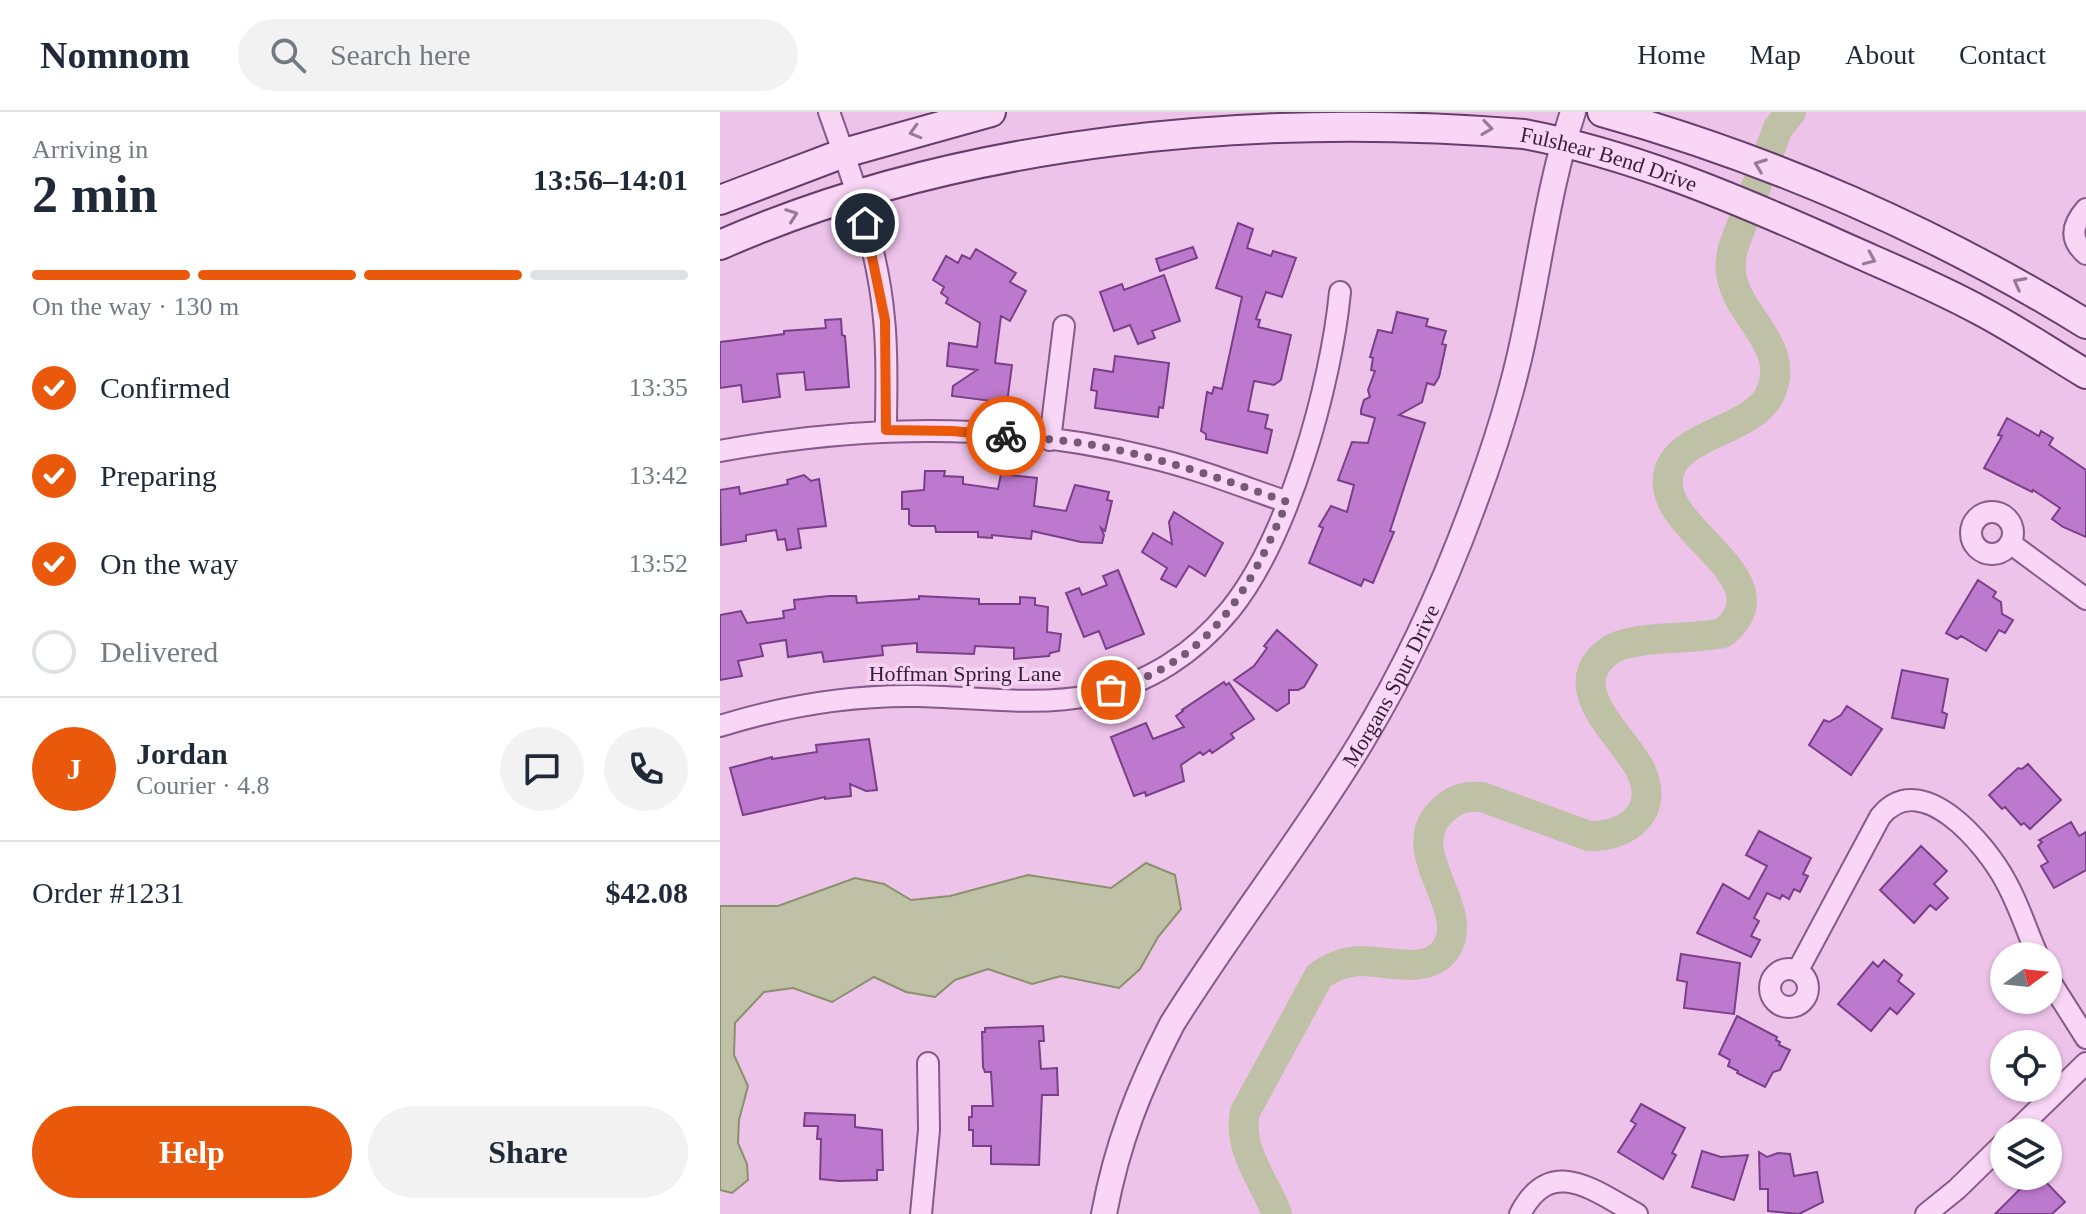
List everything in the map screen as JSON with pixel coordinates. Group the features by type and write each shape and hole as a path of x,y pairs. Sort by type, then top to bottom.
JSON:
{"main road":[{"path":"720,200 844,153 991,112"},
{"name":"Fulshear Bend Drive","path":"1602,112 1706,144 1815,186 1983,264 2086,324"},
{"name":"Fulshear Bend Drive","path":"720,245 776,221 857,193 975,159 1127,129 1224,120 1325,116 1484,127 1617,156 1692,182 1981,310 2086,374"}],"street":[{"path":"829,112 857,193 878,278 885,320 886,430"},
{"name":"Morgans Spur Drive","path":"1104,1214 1130,1112 1172,1024 1360,744 1407,658 1454,557 1493,450 1511,389 1563,142 1573,112"},
{"path":"2086,209 2073,235 2077,246 2086,254"},
{"name":"Hoffman Spring Lane","path":"720,726 815,703 866,697 1041,700 1092,696 1129,685 1164,669 1200,642 1230,610 1257,571 1307,448 1336,334 1340,292"},
{"path":"1050,440 1064,326"},
{"path":"720,451 886,430 952,431 1096,446 1148,457 1287,502"},
{"path":"2010,543 2086,599"},
{"path":"1798,970 1880,817 1889,806 1911,800 1928,802 1951,816 1989,856 2012,893 2032,942"},
{"path":"2062,1000 2086,1038"},
{"path":"921,1214 929,1130 928,1063"},
{"path":"2029,1118 2086,1063"},
{"path":"1926,1214 1990,1157"},
{"path":"1520,1214 1534,1192 1551,1182 1573,1181 1637,1214"}],"shaded area":[{"path":"1146,863 1175,875 1181,909 1158,937 1140,969 1119,988 1061,976 1032,984 988,969 955,980 935,997 906,992 874,977 832,1002 793,988 764,992 735,1023 734,1055 748,1086 739,1120 738,1143 747,1164 748,1180 732,1193 720,1190 720,906 778,906 855,878 884,884 911,900 950,896 1028,875 1111,888"}],"building":[{"path":"1238,223 1253,229 1247,248 1271,256 1273,251 1296,258 1282,297 1266,292 1256,319 1260,320 1258,327 1291,335 1281,380 1274,385 1254,381 1248,411 1268,415 1265,428 1272,430 1267,453 1206,439 1206,434 1201,431 1207,392 1212,394 1214,387 1222,389 1242,297 1216,288"},
{"path":"1193,247 1197,258 1160,271 1156,259"},
{"path":"976,249 1016,273 1010,282 1026,291 1010,321 1001,316 995,363 1012,365 1007,403 952,396 953,386 977,370 947,366 949,343 977,347 980,323 946,303 948,298 941,293 944,287 933,280 946,256 958,263 962,255 970,259"},
{"path":"1164,275 1180,321 1152,331 1155,338 1138,344 1130,325 1114,331 1100,292 1122,284 1124,290"},
{"path":"1397,312 1428,319 1426,326 1446,331 1442,344 1446,345 1439,377 1434,385 1427,383 1422,402 1399,415 1425,423 1390,531 1394,532 1373,583 1364,579 1361,586 1309,563 1323,528 1319,526 1331,506 1347,512 1354,485 1338,480 1352,442 1368,443 1375,418 1361,414 1361,410 1364,400 1370,397 1368,390 1375,371 1371,370 1373,358 1370,357 1378,330 1392,333"},
{"path":"841,319 849,387 806,390 804,372 777,374 780,397 743,402 741,385 720,388 720,342 784,334 784,331 826,328 825,320"},
{"path":"1115,356 1169,363 1163,408 1159,407 1158,417 1095,408 1097,391 1091,390 1094,369 1113,372"},
{"path":"2007,418 2039,436 2041,431 2053,438 2049,445 2086,470 2086,537 2052,519 2060,508 2033,490 1984,468 2002,436 1998,435"},
{"path":"925,471 945,471 944,476 963,477 963,484 998,489 1001,474 1037,478 1034,506 1066,511 1075,485 1109,492 1107,500 1112,501 1105,531 1101,528 1104,535 1102,543 1081,542 1032,531 1031,539 992,535 992,538 978,537 978,532 936,532 935,526 912,526 909,524 909,509 902,509 902,492 924,490"},
{"path":"804,475 811,481 819,479 826,526 798,529 801,548 787,550 785,539 778,540 776,530 746,535 746,541 721,545 720,490 739,487 740,494 788,484 787,480"},
{"path":"1174,512 1223,543 1205,576 1189,566 1176,587 1161,579 1167,568 1142,552 1153,533 1172,544 1169,522"},
{"path":"1118,570 1144,634 1106,649 1099,631 1084,637 1066,593 1079,588 1082,595 1107,585 1103,576"},
{"path":"1978,580 1996,592 1993,597 2001,602 2002,614 2013,620 2005,633 1999,630 1986,651 1961,636 1957,639 1946,633"},
{"path":"856,596 857,603 919,599 919,596 979,599 979,604 1020,604 1020,597 1035,598 1035,605 1048,607 1047,632 1061,634 1059,651 1049,656 1014,659 1014,648 975,646 974,654 917,652 917,643 882,646 883,655 824,662 822,652 788,657 786,640 760,644 763,656 738,661 742,676 720,680 720,615 741,611 747,623 784,618 783,611 795,609 794,600"},
{"path":"1277,630 1317,665 1304,687 1289,690 1289,703 1277,711 1234,680 1254,666"},
{"path":"1902,670 1948,679 1942,712 1947,714 1944,728 1892,718"},
{"path":"1224,682 1226,685 1229,683 1254,719 1231,734 1234,738 1212,753 1210,750 1203,755 1200,752 1181,765 1184,781 1146,796 1145,792 1134,796 1111,737 1146,723 1153,739 1184,727 1176,716"},
{"path":"1847,706 1882,729 1851,775 1809,745 1824,720 1829,722 1841,715"},
{"path":"869,739 877,790 866,791 850,784 851,796 825,797 743,815 730,768 772,757 817,752 816,745"},
{"path":"2028,764 2061,800 2030,829 2024,823 2021,825 1989,795 2018,768 2022,769"},
{"path":"2071,822 2079,836 2086,832 2086,870 2054,888 2041,866 2048,862 2038,846 2042,842 2039,840"},
{"path":"1759,831 1811,858 1803,874 1808,876 1800,892 1794,889 1789,899 1767,893 1754,918 1759,921 1751,936 1760,940 1751,957 1697,933 1723,884 1749,899 1767,866 1746,855"},
{"path":"1921,846 1947,871 1934,884 1948,898 1936,910 1930,905 1914,923 1880,890"},
{"path":"1681,954 1740,963 1734,1014 1684,1008 1687,982 1677,980"},
{"path":"1884,960 1902,975 1898,981 1914,994 1897,1014 1890,1008 1871,1031 1838,1004 1873,962 1878,967"},
{"path":"1737,1016 1777,1037 1779,1045 1790,1050 1780,1070 1773,1072 1765,1087 1737,1073 1728,1066 1730,1060 1719,1054"},
{"path":"1043,1026 1044,1041 1039,1041 1041,1069 1057,1068 1058,1095 1042,1095 1039,1165 991,1164 991,1146 973,1146 973,1130 969,1130 972,1106 993,1106 991,1072 985,1072 983,1067 982,1032 985,1028"},
{"path":"1641,1104 1685,1128 1672,1153 1676,1155 1663,1179 1618,1152 1636,1124 1631,1121"},
{"path":"805,1113 855,1115 855,1127 882,1130 883,1170 877,1170 877,1180 820,1179 821,1139 817,1139 818,1126 804,1126"},
{"path":"1702,1151 1721,1157 1748,1155 1734,1200 1692,1187"},
{"path":"1759,1152 1767,1157 1778,1153 1790,1154 1794,1176 1817,1172 1823,1202 1799,1214 1768,1211 1768,1189 1760,1189"},
{"path":"2019,1190 2054,1190 2065,1202 2052,1214 1995,1214"}],"waterway":[{"path":"1277,1214 1248,1152 1245,1112 1319,976 1353,962 1406,965 1428,962 1446,949 1452,933 1451,916 1431,861 1428,843 1431,826 1443,810 1461,799 1482,797 1589,836 1627,827 1643,810 1646,786 1641,771 1600,712 1593,696 1591,681 1595,665 1609,651 1632,642 1723,633 1739,614 1741,596 1734,578 1688,524 1675,506 1668,487 1670,469 1679,455 1760,408 1770,394 1775,377 1770,347 1737,293 1731,263 1733,248 1778,128 1791,112"}],"way so far":[{"path":"1006,436 1096,446 1148,457 1287,502 1257,571 1230,610 1200,642 1164,669 1111,690"}],"route":[{"path":"865,223 885,320 886,430 1006,436"}]}
